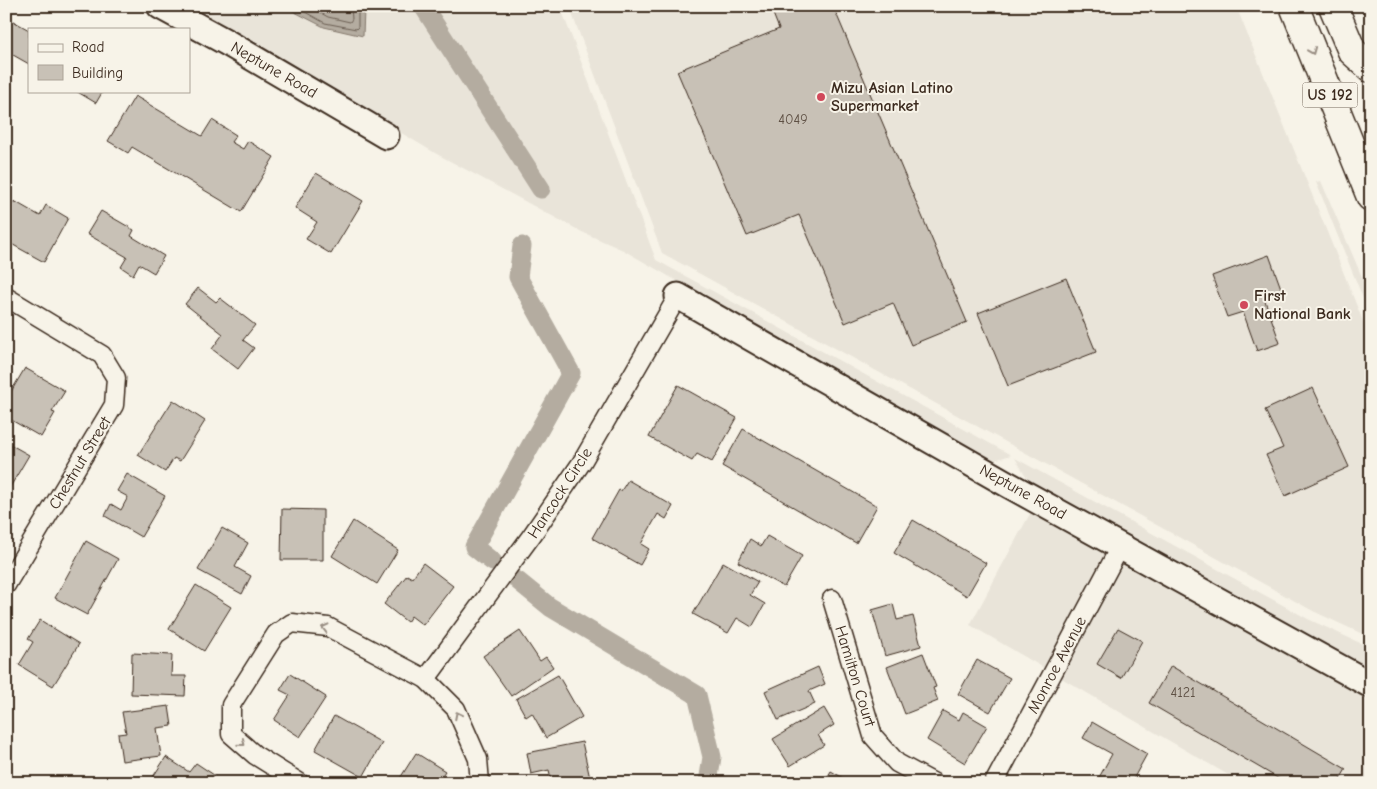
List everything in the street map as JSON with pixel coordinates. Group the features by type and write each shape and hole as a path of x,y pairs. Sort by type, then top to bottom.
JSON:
{"highway":[{"name":"US 192","path":"1294,6 1368,190"},
{"path":"1333,6 1352,51 1371,68"},
{"path":"1350,6 1371,59"}],"main road":[{"name":"Neptune Road","path":"160,6 226,42 386,136"},
{"name":"Neptune Road","path":"678,296 1009,485 1371,685"}],"street":[{"name":"Hancock Circle","path":"426,678 532,535 582,462 678,296"},
{"name":"Chestnut Street","path":"6,297 102,355 116,378 114,406 6,585"},
{"name":"Monroe Avenue","path":"994,783 1120,547"},
{"name":"Hamilton Court","path":"832,599 872,736 897,763 934,783"},
{"path":"300,783 255,755 231,734 231,705 276,634 292,623 328,627 426,678 456,709 478,759 480,783"}],"shaded area":[{"path":"183,6 283,6 324,27 364,10 361,6 560,6 656,260 1011,455 991,461 623,250 582,232 435,153 231,32"},
{"path":"569,6 1236,6 1371,341 1371,638 1313,611 662,253"},
{"path":"1321,181 1371,298 1371,318 1316,182"},
{"path":"1015,458 1308,619 1371,648 1371,673 1031,484"},
{"path":"1032,510 1371,697 1371,783 1242,783 970,625"}],"water":[{"path":"283,6 361,6 364,10 363,36 324,27"}],"building":[{"path":"770,6 833,6 967,322 911,345 893,303 845,323 799,215 747,236 677,71 779,29"},
{"path":"6,17 28,29 28,63 6,51"},
{"path":"78,92 102,92 96,103"},
{"path":"135,96 202,136 212,120 236,135 231,142 243,149 248,141 274,157 241,212 132,147 128,153 108,141"},
{"path":"316,173 363,201 331,254 306,239 317,222 295,208"},
{"path":"14,201 40,216 46,205 68,218 44,262 6,241 6,215"},
{"path":"101,211 134,230 131,236 164,256 154,273 139,264 133,275 121,267 127,257 87,234"},
{"name":"First National Bank","path":"1269,255 1282,291 1264,298 1280,343 1257,351 1243,312 1227,317 1212,276"},
{"path":"1066,278 1096,352 1008,386 978,313"},
{"path":"198,288 216,302 220,298 255,325 243,340 254,348 238,369 212,349 223,334 185,304"},
{"path":"25,368 65,391 52,412 55,413 41,437 6,417 6,400"},
{"path":"678,385 737,418 712,462 697,454 692,461 649,437"},
{"path":"1313,388 1349,467 1285,496 1266,455 1283,448 1265,410"},
{"path":"173,400 205,421 180,461 174,458 165,472 138,455"},
{"path":"743,429 877,506 856,543 722,466"},
{"path":"6,442 29,455 6,494"},
{"path":"127,474 165,496 141,537 105,516 111,504 121,510 128,497 117,491"},
{"path":"628,480 673,506 666,519 658,514 641,544 649,549 640,565 592,538 619,490 621,491"},
{"path":"282,509 323,510 323,560 281,560"},
{"path":"913,520 986,563 967,596 894,553"},
{"path":"353,521 398,550 377,584 332,556"},
{"path":"222,528 248,543 235,567 251,576 242,594 198,570"},
{"path":"767,536 802,556 784,587 738,562 750,539 761,546"},
{"path":"86,541 118,559 87,615 55,598"},
{"path":"723,562 758,582 750,595 765,604 752,627 737,618 728,633 693,614"},
{"path":"423,563 453,586 423,625 411,616 407,622 384,604 407,575 412,578"},
{"path":"196,585 231,607 204,651 169,629"},
{"path":"893,604 897,620 913,616 921,646 885,656 872,610"},
{"path":"40,620 79,644 53,686 19,665 33,642 28,639"},
{"path":"1118,628 1142,641 1121,678 1097,664"},
{"path":"520,631 540,661 546,657 553,667 511,696 483,656"},
{"path":"132,653 172,655 171,676 186,676 185,696 131,694"},
{"path":"923,653 936,687 933,688 938,701 905,714 887,667"},
{"path":"977,660 1010,678 990,712 958,694"},
{"path":"1171,666 1346,769 1338,783 1286,783 1149,703"},
{"path":"818,667 825,684 809,691 815,704 778,720 765,691"},
{"path":"290,674 326,697 300,737 274,720 290,695 280,690"},
{"path":"558,675 582,717 546,738 532,713 526,717 516,699"},
{"path":"169,706 172,726 157,728 161,756 122,761 118,734 126,733 122,712"},
{"path":"824,708 834,725 818,735 824,745 790,766 773,739"},
{"path":"943,711 959,720 963,712 987,726 965,763 927,740"},
{"path":"334,716 382,743 363,777 315,750"},
{"path":"1092,722 1147,754 1131,783 1096,783 1112,754 1083,738"},
{"path":"582,742 591,783 552,783 549,770 531,774 527,753"},
{"path":"416,753 445,771 437,783 397,783"},
{"path":"166,757 189,772 196,763 214,775 209,783 149,783"},
{"path":"831,771 852,783 824,783"}],"waterway":[{"path":"423,6 541,189"},
{"path":"493,562 474,547 571,373 518,277 522,246"},
{"path":"518,581 550,607 697,695 712,757 708,783"}],"place":[{"name":"Mizu Asian Latino Supermarket","path":"821,97"},
{"name":"First National Bank","path":"1244,305"}]}
